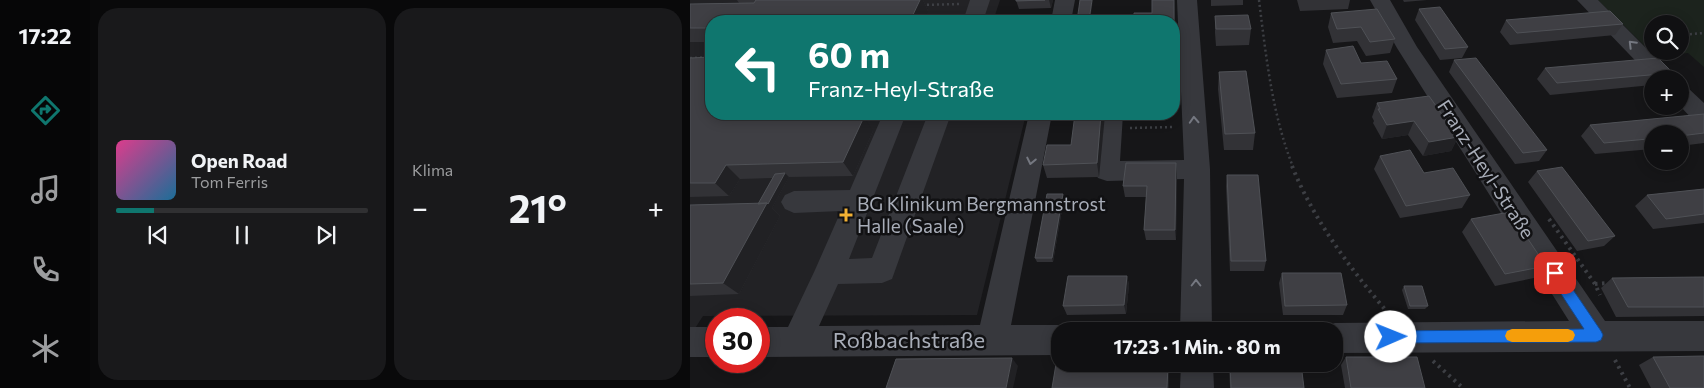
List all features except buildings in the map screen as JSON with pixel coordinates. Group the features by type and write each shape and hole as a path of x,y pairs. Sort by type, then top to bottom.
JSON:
{"street":[{"path":"1062,15 1066,0"},
{"path":"1187,0 1182,45 1194,126 1197,169 1196,322"},
{"name":"Franz-Heyl-Straße","path":"1380,0 1407,48 1596,335"},
{"path":"1587,0 1657,70"},
{"path":"1689,102 1704,117"},
{"path":"797,341 829,272 891,120"},
{"path":"829,272 882,270 937,120"},
{"path":"992,340 1040,120"},
{"path":"1111,121 1106,171 1197,169"},
{"path":"794,202 858,200"},
{"path":"1343,338 1596,335 1704,336"},
{"name":"Roßbachstraße","path":"770,342 1051,340"},
{"path":"690,342 705,342"},
{"path":"1197,372 1197,388"}],"path":[{"path":"1259,0 1278,116 1287,154 1309,203 1341,254 1367,289 1409,337"},
{"path":"913,5 977,8"},
{"path":"1689,34 1704,33"},
{"path":"690,58 705,57"},
{"path":"1111,121 1194,126"},
{"path":"1595,284 1613,283"}],"shaded area":[{"name":"BG Klinikum Bergmannstrost Halle (Saale)","path":"690,0 1000,0 995,15 705,15 705,120 1025,120 977,315 770,316 770,308 705,308 705,316 703,316 690,336"},
{"path":"1598,0 1704,0 1704,67 1689,54 1689,15 1644,15 1644,45"}],"slow traffic":[{"path":"1512,336 1568,335"}],"place":[{"name":"BG Klinikum Bergmannstrost Halle (Saale)","path":"846,215"}],"route":[{"path":"1391,337 1596,335 1555,273"}]}
